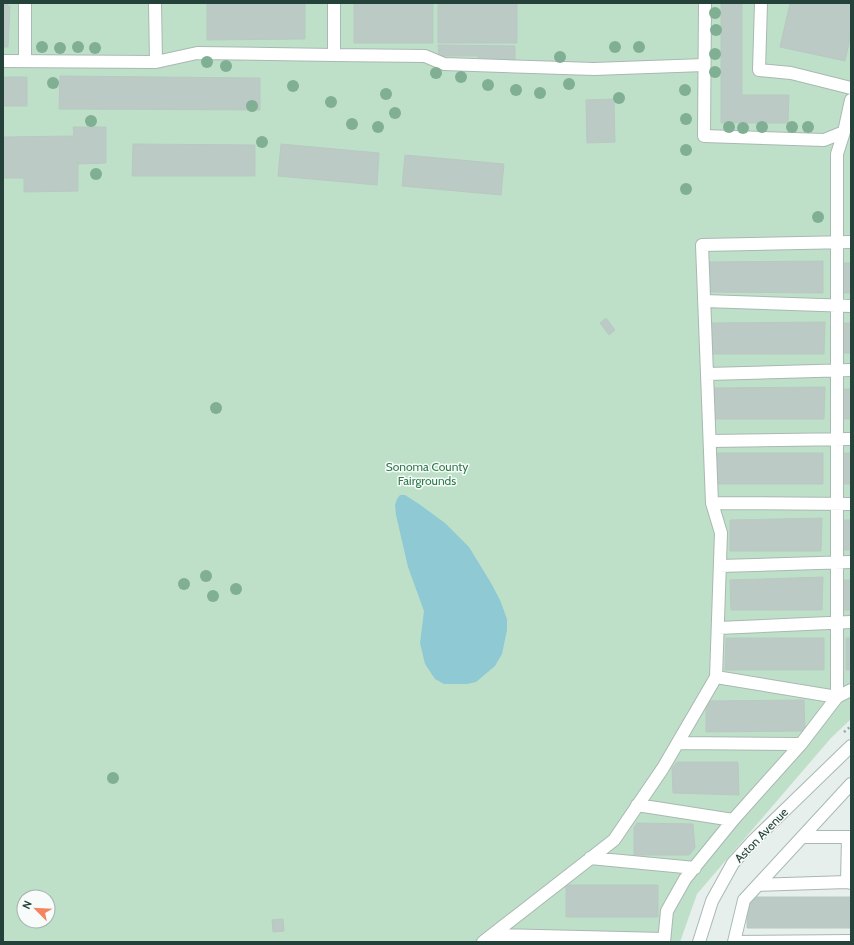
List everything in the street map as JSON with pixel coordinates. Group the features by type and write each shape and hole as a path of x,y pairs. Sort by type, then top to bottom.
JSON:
{"street":[{"path":"25,3 25,61"},
{"path":"155,3 156,62"},
{"path":"334,3 334,55"},
{"path":"705,3 704,136 824,140 844,132"},
{"path":"761,3 759,70 791,73 851,88"},
{"path":"3,61 156,62 197,53 424,56 444,64 594,69 704,65"},
{"path":"837,697 837,154 844,132 851,100"},
{"path":"487,939 614,840 663,768 716,677 721,533 712,503 702,245 851,242"},
{"path":"704,301 851,306"},
{"path":"707,374 851,370"},
{"path":"710,441 851,439"},
{"path":"712,503 851,504"},
{"path":"720,566 851,562"},
{"path":"718,628 851,622"},
{"path":"716,677 837,697"},
{"path":"487,939 664,941 667,911 685,879 733,820 801,744 837,697 851,690"},
{"path":"678,743 801,744"},
{"name":"Aston Avenue","path":"699,942 712,901 733,864 753,841 851,746"},
{"path":"851,784 744,900 734,942 851,941"},
{"path":"638,805 733,820"},
{"path":"758,885 849,882 850,837 802,837"},
{"path":"590,858 695,868"}],"green space":[{"name":"Sonoma County Fairgrounds","path":"3,3 851,3 851,719 831,738 697,894 680,942 3,942"}],"water":[{"path":"400,495 405,495 445,523 469,547 500,600 507,619 507,630 502,654 495,666 476,682 467,684 444,684 435,679 425,664 420,643 424,611 408,567 396,515 395,505"}],"building":[{"path":"3,3 8,3 8,6 10,6 8,47 3,47"},
{"path":"207,3 305,3 305,39 207,40"},
{"path":"354,3 433,3 433,43 354,43"},
{"path":"438,3 517,3 517,43 438,43"},
{"path":"721,3 742,3 742,95 789,95 788,123 721,123"},
{"path":"790,3 851,3 851,34 845,61 780,47"},
{"path":"438,45 515,46 515,62 478,62 478,56 439,56"},
{"path":"60,76 260,78 260,110 59,109"},
{"path":"3,77 27,77 27,106 3,106"},
{"path":"614,99 615,142 587,143 586,100"},
{"path":"73,127 106,127 106,163 78,164 78,191 24,192 24,178 3,178 3,137 74,136"},
{"path":"133,144 255,145 255,176 132,176"},
{"path":"281,144 379,153 377,185 278,176"},
{"path":"405,155 504,164 501,195 402,186"},
{"path":"823,261 823,293 708,292 708,262"},
{"path":"844,263 851,263 851,293 844,293"},
{"path":"606,318 615,330 609,335 600,323"},
{"path":"825,322 824,354 709,354 709,323"},
{"path":"844,323 851,323 851,353 844,353"},
{"path":"825,387 824,419 709,419 710,388"},
{"path":"843,389 851,389 851,419 843,419"},
{"path":"715,453 823,453 823,484 715,484"},
{"path":"843,453 851,453 851,484 843,484"},
{"path":"822,518 821,551 730,551 730,520"},
{"path":"843,520 851,520 851,550 843,550"},
{"path":"823,577 822,610 731,610 730,580"},
{"path":"843,580 851,580 851,610 843,610"},
{"path":"726,638 824,638 824,670 725,670"},
{"path":"846,638 851,638 851,670 846,670"},
{"path":"804,700 805,731 706,732 706,701"},
{"path":"677,762 738,762 739,795 673,793 672,768"},
{"path":"637,823 693,824 695,848 689,855 634,855 634,828"},
{"path":"566,885 658,885 658,917 566,917"},
{"path":"747,897 851,897 851,928 747,928"},
{"path":"283,919 284,931 273,932 272,920"}]}
